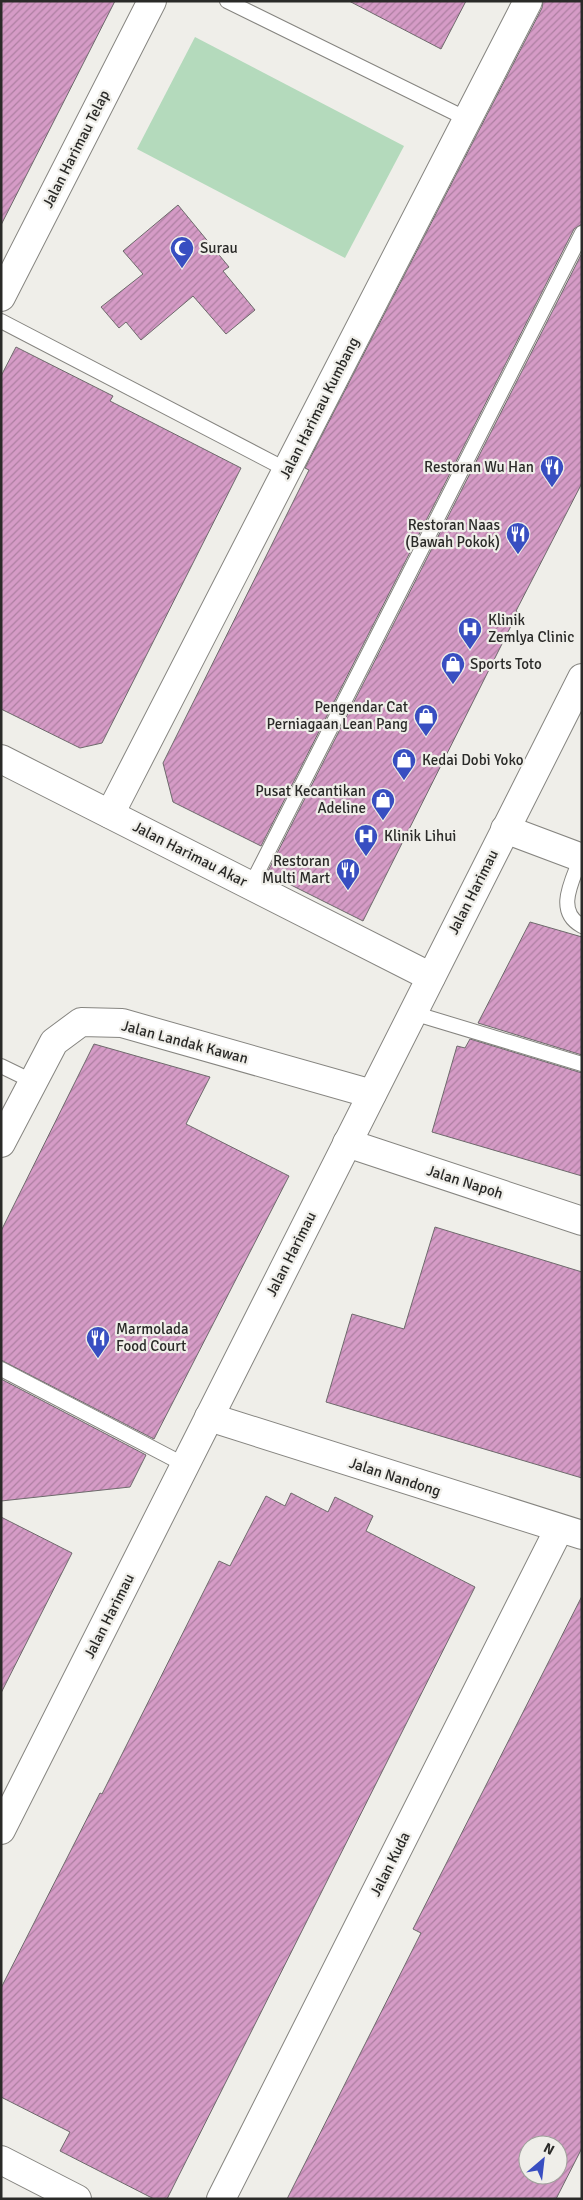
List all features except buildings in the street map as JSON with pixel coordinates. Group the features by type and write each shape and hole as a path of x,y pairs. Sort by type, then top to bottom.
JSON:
{"street":[{"name":"Jalan Harimau Telap","path":"1,297 152,1"},
{"name":"Jalan Harimau Kumbang","path":"110,814 528,1"},
{"name":"Jalan Harimau","path":"1,1830 582,678"},
{"name":"Jalan Harimau Akar","path":"1,759 431,977"},
{"path":"505,829 581,858"},
{"name":"Jalan Landak Kawan","path":"1,1143 54,1042 81,1022 122,1023 372,1094"},
{"name":"Jalan Napoh","path":"347,1143 582,1221"},
{"name":"Jalan Nandong","path":"209,1417 570,1532"},
{"name":"Jalan Kuda","path":"220,2199 570,1532"},
{"path":"1,2160 77,2199"}],"lane":[{"path":"227,1 467,119"},
{"path":"251,885 582,233"},
{"path":"1,322 287,470"},
{"path":"581,858 566,904 568,914 575,923 582,926"},
{"path":"413,1013 582,1064"},
{"path":"1,1066 34,1082"},
{"path":"1,1369 185,1466"}],"green space":[{"path":"195,37 404,146 345,258 137,149"}],"place":[{"name":"Surau","path":"182,269"},
{"name":"Restoran Wu Han","path":"552,488"},
{"name":"Restoran Naas (Bawah Pokok)","path":"518,555"},
{"name":"Klinik Zemlya Clinic","path":"470,650"},
{"name":"Sports Toto","path":"453,685"},
{"name":"Pengendar Cat Perniagaan Lean Pang","path":"426,737"},
{"name":"Kedai Dobi Yoko","path":"404,781"},
{"name":"Pusat Kecantikan Adeline","path":"383,821"},
{"name":"Klinik Lihui","path":"366,857"},
{"name":"Restoran Multi Mart","path":"348,891"},
{"name":"Marmolada Food Court","path":"98,1359"}]}
